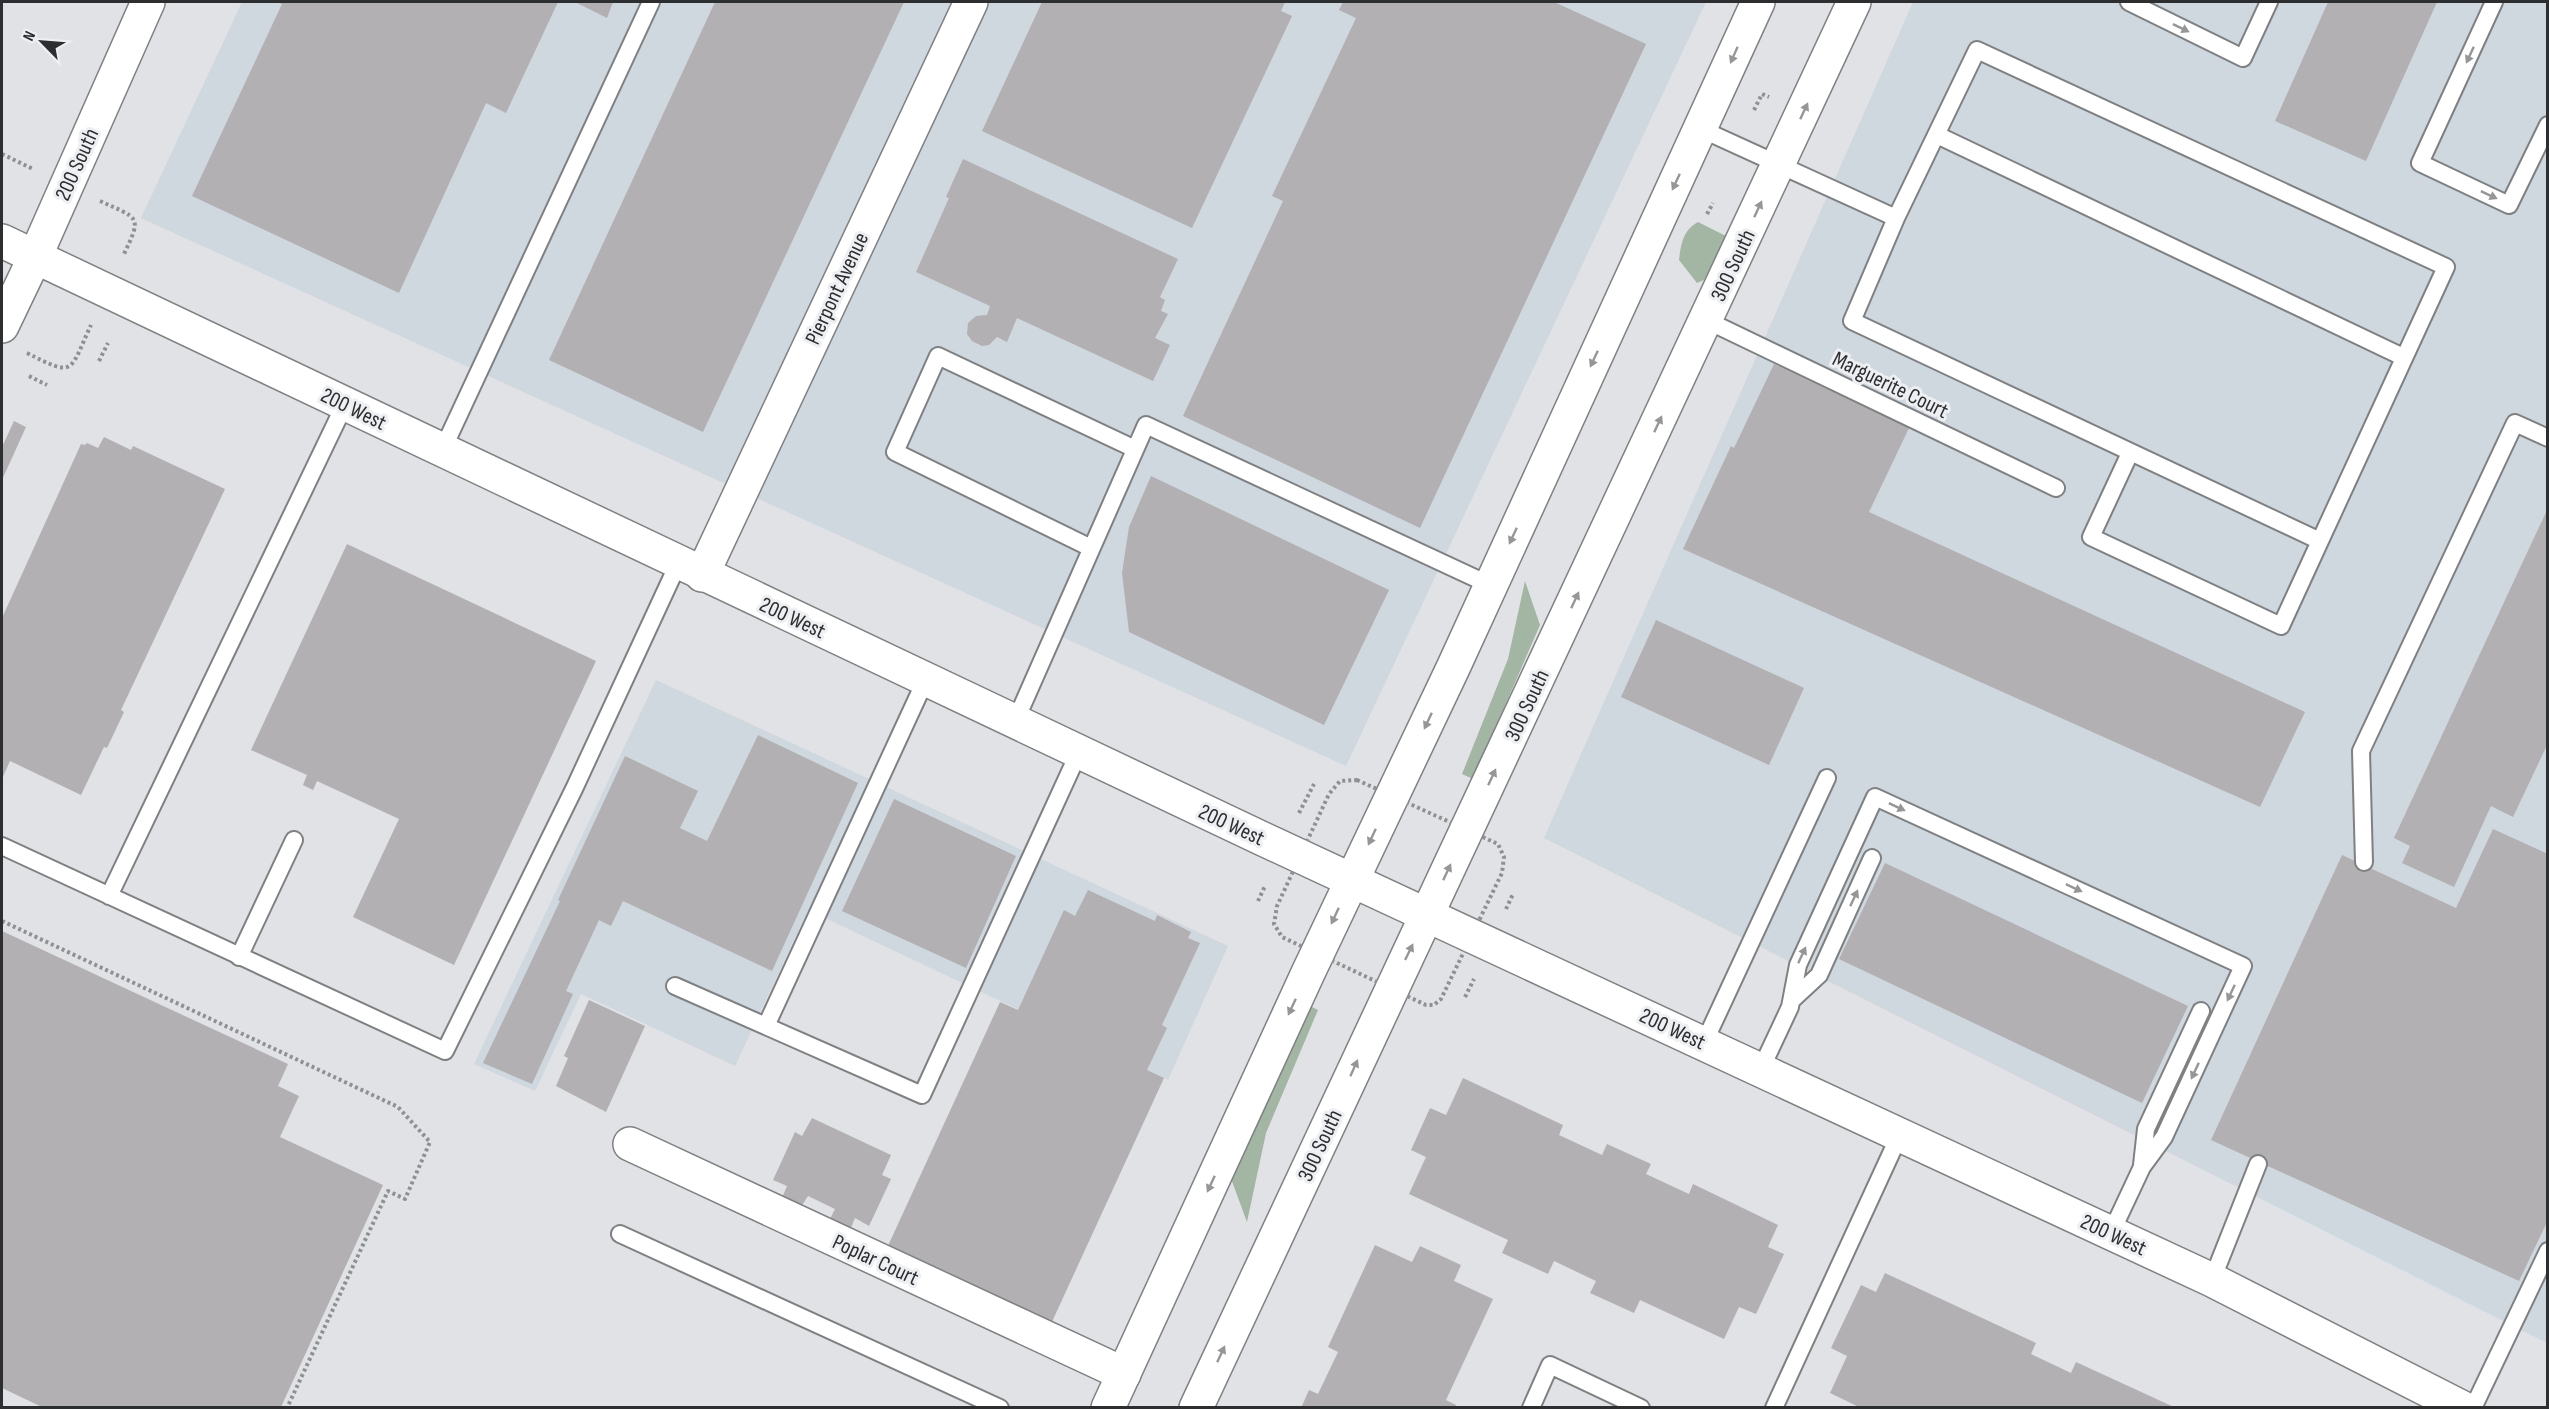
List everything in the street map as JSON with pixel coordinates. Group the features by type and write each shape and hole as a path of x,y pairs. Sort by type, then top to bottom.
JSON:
{"street":[{"name":"200 South","path":"11,338 35,257 148,2"},
{"name":"Pierpont Avenue","path":"690,569 970,2"},
{"path":"1108,1407 1758,2"},
{"name":"300 South","path":"1196,1407 1854,2"},
{"name":"200 West","path":"2,241 1015,722 2212,1280 2463,1407"},
{"name":"Poplar Court","path":"630,1144 1124,1374"}],"lane":[{"path":"442,451 651,2"},
{"path":"2129,2 2243,58 2269,2"},
{"path":"2494,2 2420,163 2509,205 2547,125"},
{"path":"2130,453 2091,537 2281,626 2446,267 1977,50 1896,218 1852,321 2320,540"},
{"path":"1701,129 1896,218"},
{"path":"1937,135 2403,357"},
{"name":"Marguerite Court","path":"1706,320 2056,488"},
{"path":"1091,548 895,452 938,356 1135,449"},
{"path":"109,896 345,404"},
{"path":"2364,862 2361,751 2515,423 2547,438"},
{"path":"1015,722 1146,425 1490,585"},
{"path":"2,849 445,1051 574,789 690,569"},
{"path":"766,1026 926,679"},
{"path":"675,986 922,1095 1080,752"},
{"path":"1704,1043 1827,778"},
{"path":"1761,1069 1792,1000 1798,965 1875,797 2243,966 2164,1137 2142,1167 2111,1233"},
{"path":"239,957 294,840"},
{"path":"1792,1000 1818,975 1872,858"},
{"path":"2142,1167 2146,1129 2201,1011"},
{"path":"1774,1407 1900,1134"},
{"path":"2212,1280 2258,1164"},
{"path":"620,1234 1000,1407"},
{"path":"2473,1407 2547,1251"},
{"path":"1531,1407 1550,1365 1641,1407"}],"path":[{"path":"1754,111 1762,94"},
{"path":"1707,214 1713,203"},
{"path":"11,338 58,369 67,369"},
{"path":"99,361 108,344"},
{"path":"29,376 46,384"},
{"path":"1299,814 1314,784"},
{"path":"1258,901 1265,886"},
{"path":"1506,909 1514,894"},
{"path":"2,921 398,1107 430,1142 405,1199 388,1191 287,1407"},
{"path":"1465,997 1474,979"}],"shaded area":[{"path":"242,2 1706,2 1346,766 141,218"},
{"path":"1913,2 2547,2 2547,1343 1544,838"},
{"path":"656,680 1228,946 1168,1080 808,910 735,1066 581,994 535,1091 474,1064"}],"green space":[{"path":"1698,222 1726,236 1704,280 1697,283 1679,260 1686,233"},
{"path":"1525,581 1540,625 1473,779 1462,774 1508,659"},
{"path":"1310,1006 1318,1010 1266,1133 1247,1222 1230,1176"}],"building":[{"path":"277,2 558,2 506,113 486,103 399,293 192,196 282,4"},
{"path":"575,2 613,2 607,18"},
{"path":"715,2 904,2 703,432 549,360"},
{"path":"1042,2 1285,2 1281,11 1292,16 1192,228 982,131"},
{"path":"1343,2 1554,2 1646,44 1420,528 1183,416 1283,201 1272,196 1356,18 1339,10"},
{"path":"2328,2 2437,2 2366,161 2275,121"},
{"path":"963,159 1178,259 1160,297 1165,300 1161,311 1168,314 1155,338 1170,345 1153,381 1017,318 1007,342 997,337 989,345 982,346 972,341 967,334 968,323 976,316 987,315 990,306 916,272 949,198 946,197"},
{"path":"1774,364 1909,428 1869,512 2305,712 2260,807 1683,549 1731,446 1734,448"},
{"path":"14,421 26,427 2,480 2,447"},
{"path":"104,437 131,450 133,446 225,489 121,710 124,712 81,795 10,761 2,779 2,618 81,444 87,443 98,448"},
{"path":"1151,476 1389,590 1324,725 1129,632 1122,573 1129,527"},
{"path":"2548,508 2548,743 2513,817 2491,806 2454,887 2402,863 2410,846 2394,838"},
{"path":"347,544 596,661 454,965 353,917 399,819 317,781 313,790 303,785 307,775 251,750"},
{"path":"1656,620 1804,688 1769,765 1621,697"},
{"path":"758,735 858,783 772,971 623,901 611,926 599,920 566,991 573,994 532,1084 483,1063 560,901 558,900 625,756 698,791 680,828 707,841"},
{"path":"894,799 1016,856 966,968 842,911"},
{"path":"2493,829 2548,854 2548,1220 2519,1281 2211,1140 2342,855 2456,908"},
{"path":"1885,863 2188,1006 2142,1103 1839,959"},
{"path":"1088,890 1155,921 1157,915 1191,932 1188,938 1200,943 1162,1025 1167,1028 1147,1070 1164,1078 1051,1324 887,1248 1000,1002 1018,1010 1064,910 1075,916"},
{"path":"2,931 288,1064 278,1086 299,1096 280,1137 383,1185 281,1407 44,1408 2,1388"},
{"path":"589,1000 645,1026 606,1112 556,1086 568,1058 564,1056"},
{"path":"1463,1078 1563,1125 1559,1135 1602,1155 1607,1144 1651,1164 1646,1174 1689,1194 1693,1184 1778,1225 1768,1247 1784,1254 1756,1314 1739,1307 1724,1339 1640,1300 1634,1313 1590,1293 1596,1281 1554,1261 1548,1274 1502,1253 1508,1240 1409,1194 1426,1157 1411,1150 1430,1108 1446,1115"},
{"path":"812,1118 891,1155 882,1175 891,1179 869,1226 855,1218 850,1230 829,1221 835,1209 808,1196 801,1207 782,1198 787,1186 773,1180 795,1132 802,1136"},
{"path":"1375,1245 1412,1262 1420,1246 1461,1265 1454,1281 1493,1299 1446,1400 1456,1405 1455,1408 1301,1408 1309,1390 1318,1394 1338,1352 1328,1347"},
{"path":"1885,1273 2036,1343 2031,1354 2071,1373 2076,1362 2176,1408 1861,1408 1830,1393 1847,1356 1831,1348 1861,1285 1876,1292"}]}
